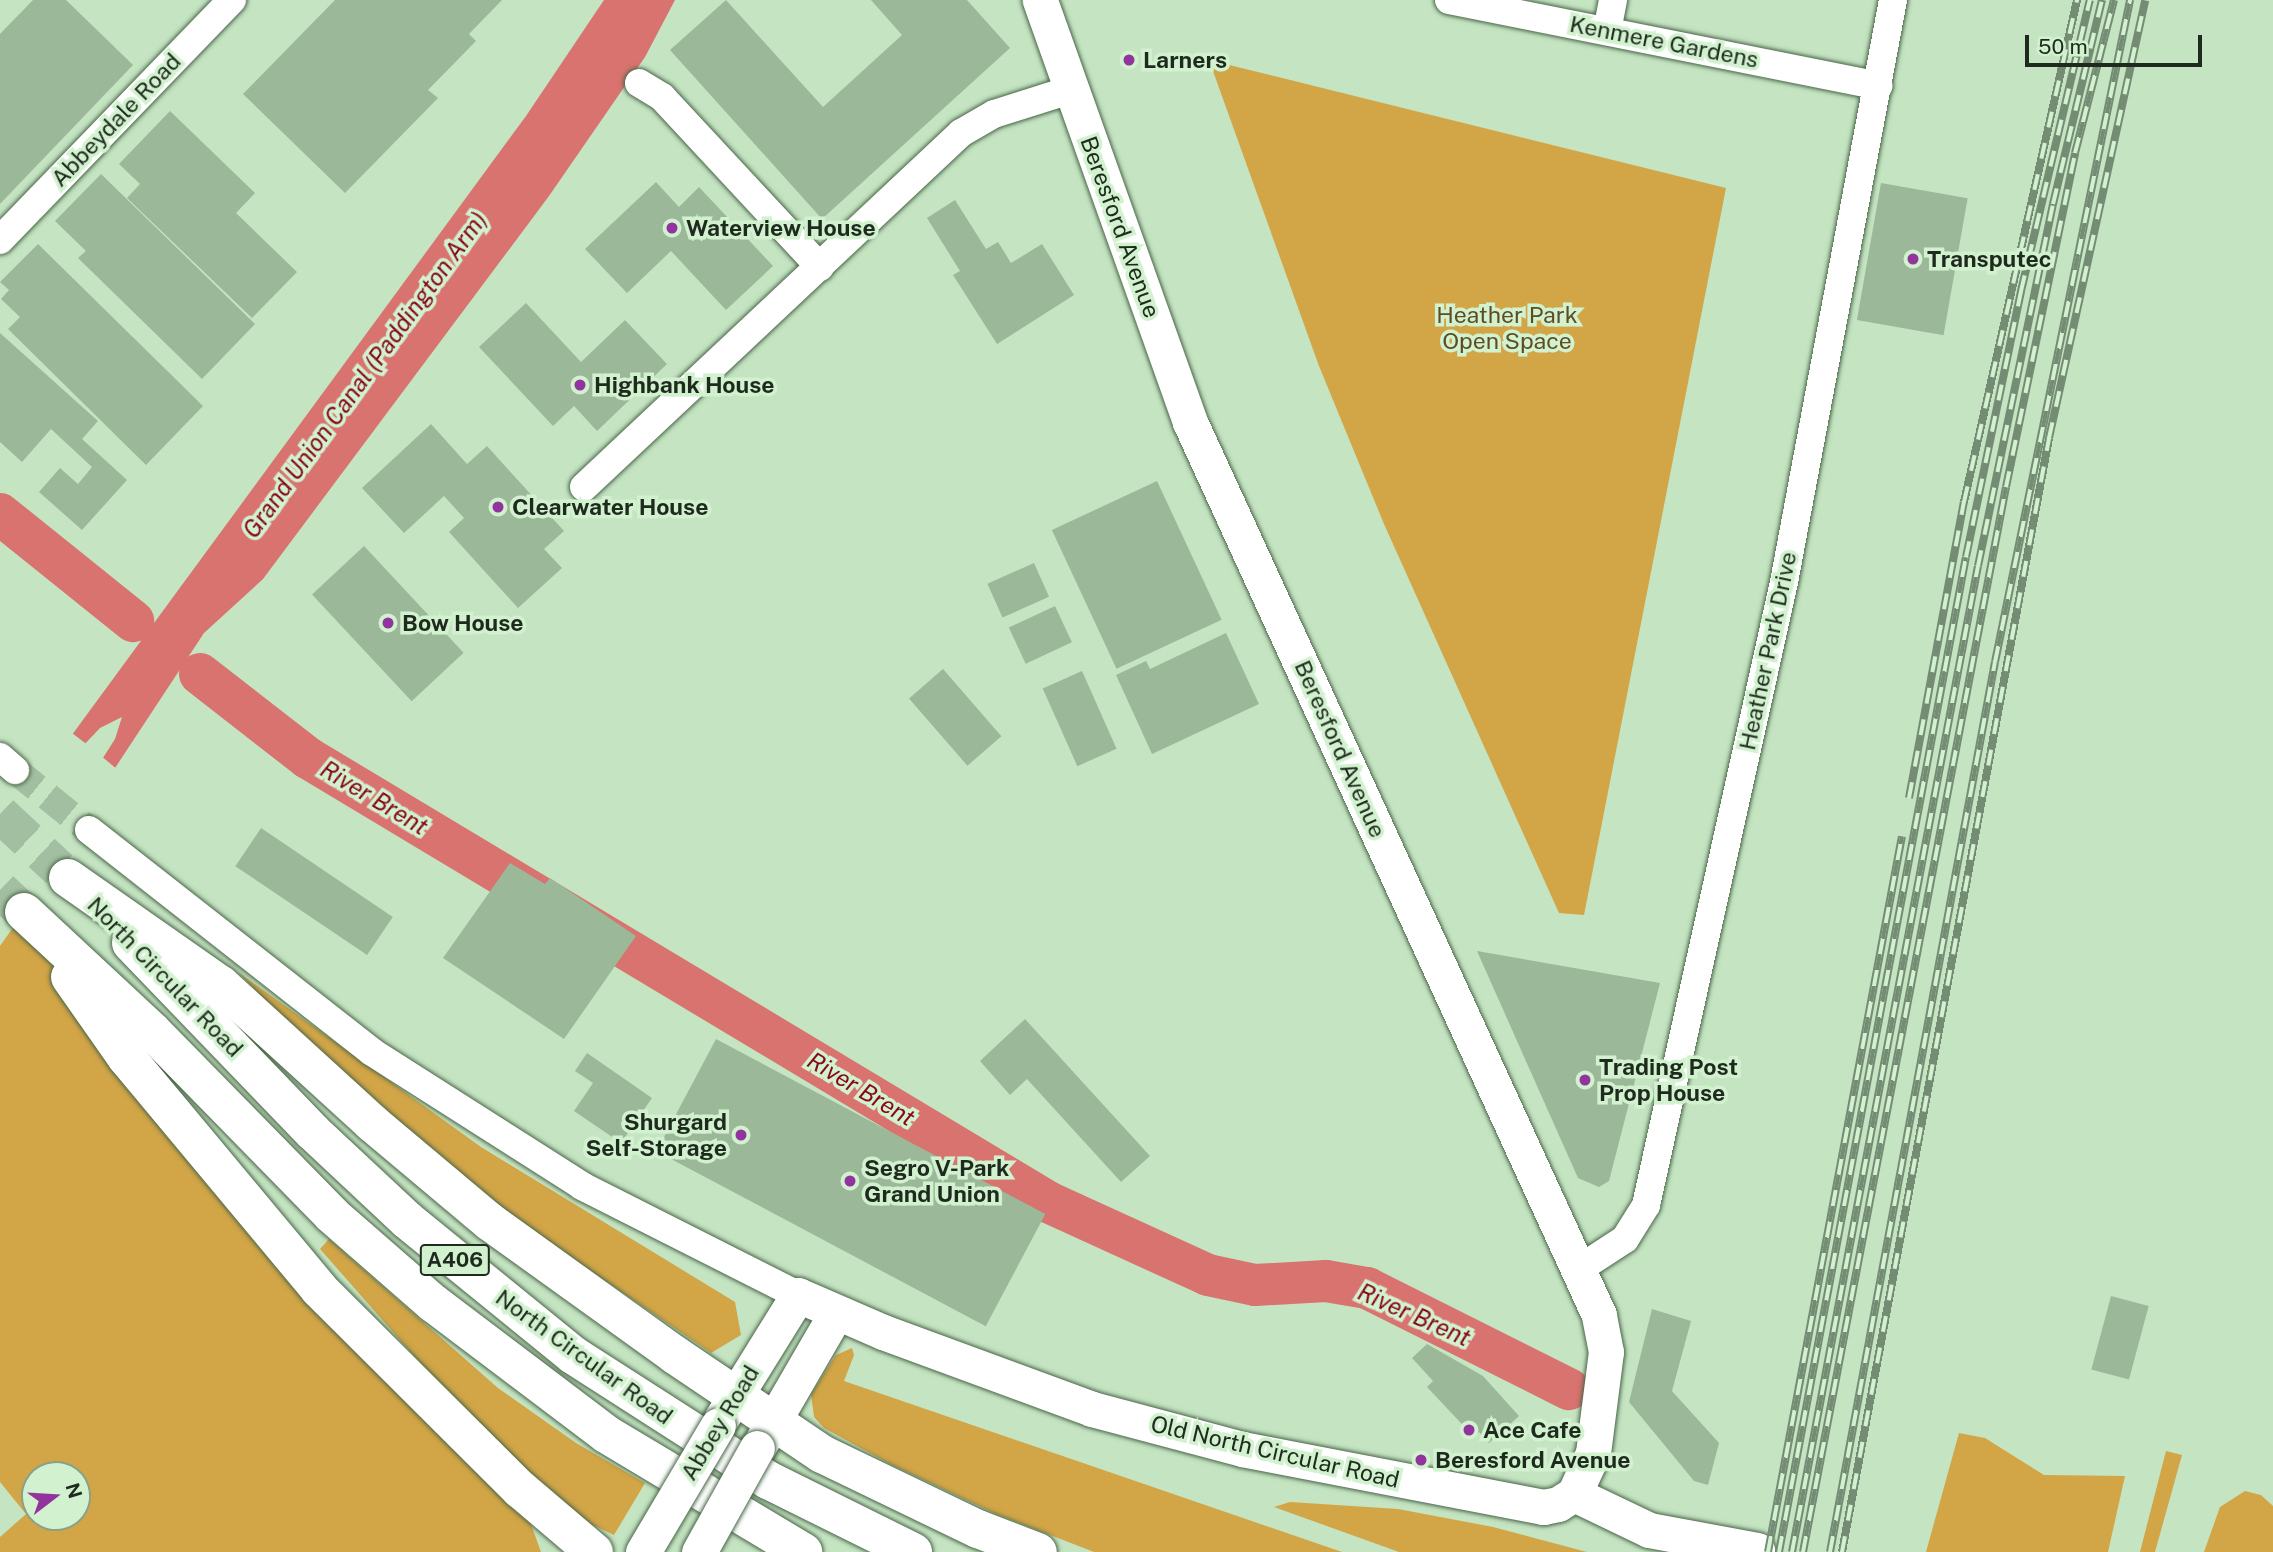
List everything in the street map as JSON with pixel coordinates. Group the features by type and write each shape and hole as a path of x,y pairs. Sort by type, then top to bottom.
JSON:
{"highway":[{"name":"North Circular Road","path":"727,1410 490,1222 372,1123 221,985 63,873 313,1132 407,1220 518,1312 681,1427 768,1480 913,1552"},
{"name":"North Circular Road","path":"568,1539 319,1289 126,1057 24,912 152,1031 332,1215 433,1303 606,1434 803,1552"},
{"path":"727,1410 765,1435 1038,1552"},
{"path":"568,1539 594,1552"}],"street":[{"name":"Abbeydale Road","path":"0,240 232,0"},
{"name":"Beresford Avenue","path":"1040,0 1190,422 1599,1315 1606,1352 1593,1453 1574,1494"},
{"name":"Kenmere Gardens","path":"1449,0 1878,86"},
{"path":"1607,31 1613,0"},
{"name":"Heather Park Drive","path":"1579,1269 1625,1239 1646,1205 1784,582 1893,0"},
{"path":"639,83 662,97 820,267"},
{"path":"584,487 961,134 994,114 1070,90"},
{"path":"89,830 372,1052 582,1186 798,1295"},
{"name":"Old North Circular Road","path":"798,1295 836,1313 1092,1409 1242,1449 1543,1507 1558,1504 1574,1494"},
{"name":"Abbey Road","path":"643,1552 798,1295"},
{"name":"Abbey Road","path":"699,1552 836,1313"},
{"path":"1574,1494 1649,1530 1758,1550"}],"green space":[{"name":"Heather Park Open Space","path":"1209,60 1726,188 1584,915 1559,913 1384,524 1319,366"},
{"path":"24,912 126,1057 519,1491 541,1552 0,1552 0,1537 21,1518 21,1531 91,1531 91,1461 21,1461 21,1508 0,1482 0,946"},
{"path":"238,972 481,1147 735,1302 741,1335 711,1353 455,1178 343,1081"},
{"path":"329,1239 498,1388 576,1443 645,1483 614,1535 582,1520 466,1415 320,1249"},
{"path":"852,1348 854,1355 844,1381 1342,1552 1094,1552 996,1514 890,1464 824,1428 814,1417 811,1394 836,1355"},
{"path":"1959,1433 1985,1438 2044,1475 2125,1476 2108,1552 1926,1552"},
{"path":"2166,1451 2182,1455 2155,1552 2140,1552"},
{"path":"2245,1491 2261,1495 2273,1506 2273,1552 2204,1552 2220,1507"},
{"path":"1290,1502 1398,1509 1493,1527 1587,1552 1399,1552 1274,1507"}],"water":[{"name":"Grand Union Canal (Paddington Arm)","path":"604,0 675,0 645,57 549,196 263,579 204,633 115,768 0,920 115,739 122,717 100,728 0,833 526,116"}],"pier":[{"path":"72,733 89,746 0,862 0,828"},
{"path":"100,755 118,770 0,923 0,885"}],"building":[{"path":"33,0 66,0 133,65 0,204 0,34"},
{"path":"335,0 502,0 469,34 476,41 428,90 438,98 345,193 243,94"},
{"path":"726,0 823,107 902,35 871,0 967,0 1010,48 822,219 670,50"},
{"path":"170,111 255,193 236,213 297,272 252,318 127,198 140,184 119,164"},
{"path":"101,174 255,324 202,379 78,258 86,251 55,221"},
{"name":"Waterview House","path":"656,182 679,207 699,187 773,266 726,310 671,251 627,293 585,249"},
{"name":"Transputec","path":"1881,183 1968,198 1944,335 1857,320"},
{"path":"955,200 986,249 998,242 1011,263 1042,244 1074,295 997,344 953,275 960,271 927,218"},
{"path":"38,244 203,406 146,465 8,329 20,317 1,299 9,290 0,282"},
{"name":"Highbank House","path":"526,303 581,362 625,320 667,364 597,431 574,406 553,426 479,347"},
{"path":"0,333 98,421 82,439 127,480 82,530 39,492 60,468 78,484 92,467 51,429 22,462 0,442"},
{"name":"Clearwater House","path":"431,424 467,464 487,446 564,531 544,549 562,568 518,608 449,532 464,518 444,496 404,533 362,488"},
{"path":"1157,481 1222,620 1117,669 1052,530"},
{"name":"Bow House","path":"364,546 464,653 412,701 312,594"},
{"path":"1034,563 1049,597 1002,618 987,584"},
{"path":"1055,606 1072,642 1026,664 1009,628"},
{"path":"1226,633 1259,704 1152,754 1116,675 1146,661 1150,669"},
{"path":"943,669 1001,736 967,766 909,699"},
{"path":"1082,671 1117,749 1077,766 1043,688"},
{"path":"261,828 393,917 367,955 235,866"},
{"path":"510,863 545,884 550,878 636,936 564,1039 443,958"},
{"name":"Trading Post Prop House","path":"1477,951 1660,983 1609,1181 1599,1187 1578,1178"},
{"path":"1025,1019 1150,1156 1121,1182 1027,1079 1010,1095 980,1061"},
{"name":"Segro V-Park Grand Union","path":"716,1039 1045,1214 986,1326 656,1151"},
{"path":"587,1053 652,1098 621,1143 574,1111 593,1083 575,1071"},
{"path":"2111,1296 2149,1306 2129,1380 2091,1369"},
{"path":"1652,1309 1691,1321 1672,1391 1719,1443 1708,1485 1694,1481 1629,1402"},
{"path":"1427,1344 1483,1376 1519,1416 1489,1443 1479,1432 1474,1437 1427,1387 1433,1381 1412,1358"}],"waterway":[{"name":"River Brent","path":"0,514 133,621"},
{"name":"River Brent","path":"200,674 308,758 1048,1202 1208,1275 1255,1285 1326,1281 1367,1288 1569,1389"}],"tunnel":[{"path":"15,770 89,830"},
{"path":"0,814 59,869"},
{"path":"0,890 24,912"}],"railway":[{"path":"1909,798 1964,502 2077,0"},
{"path":"1779,1552 1966,557 2021,291 2090,0"},
{"path":"1792,1552 1978,566 2053,204 2102,0"},
{"path":"1803,1552 2006,487 2075,153 2114,0"},
{"path":"1830,1552 1995,662 2130,0"},
{"path":"1842,1552 2049,438 2145,0"},
{"path":"1768,1552 1902,836"}],"place":[{"name":"Larners","path":"1129,60"},
{"name":"Waterview House","path":"672,228"},
{"name":"Transputec","path":"1913,259"},
{"name":"Highbank House","path":"580,385"},
{"name":"Clearwater House","path":"498,507"},
{"name":"Bow House","path":"388,623"},
{"name":"Trading Post Prop House","path":"1585,1080"},
{"name":"Shurgard Self-Storage","path":"741,1135"},
{"name":"Segro V-Park Grand Union","path":"850,1181"},
{"name":"Ace Cafe","path":"1469,1430"},
{"name":"Beresford Avenue","path":"1421,1460"}]}
